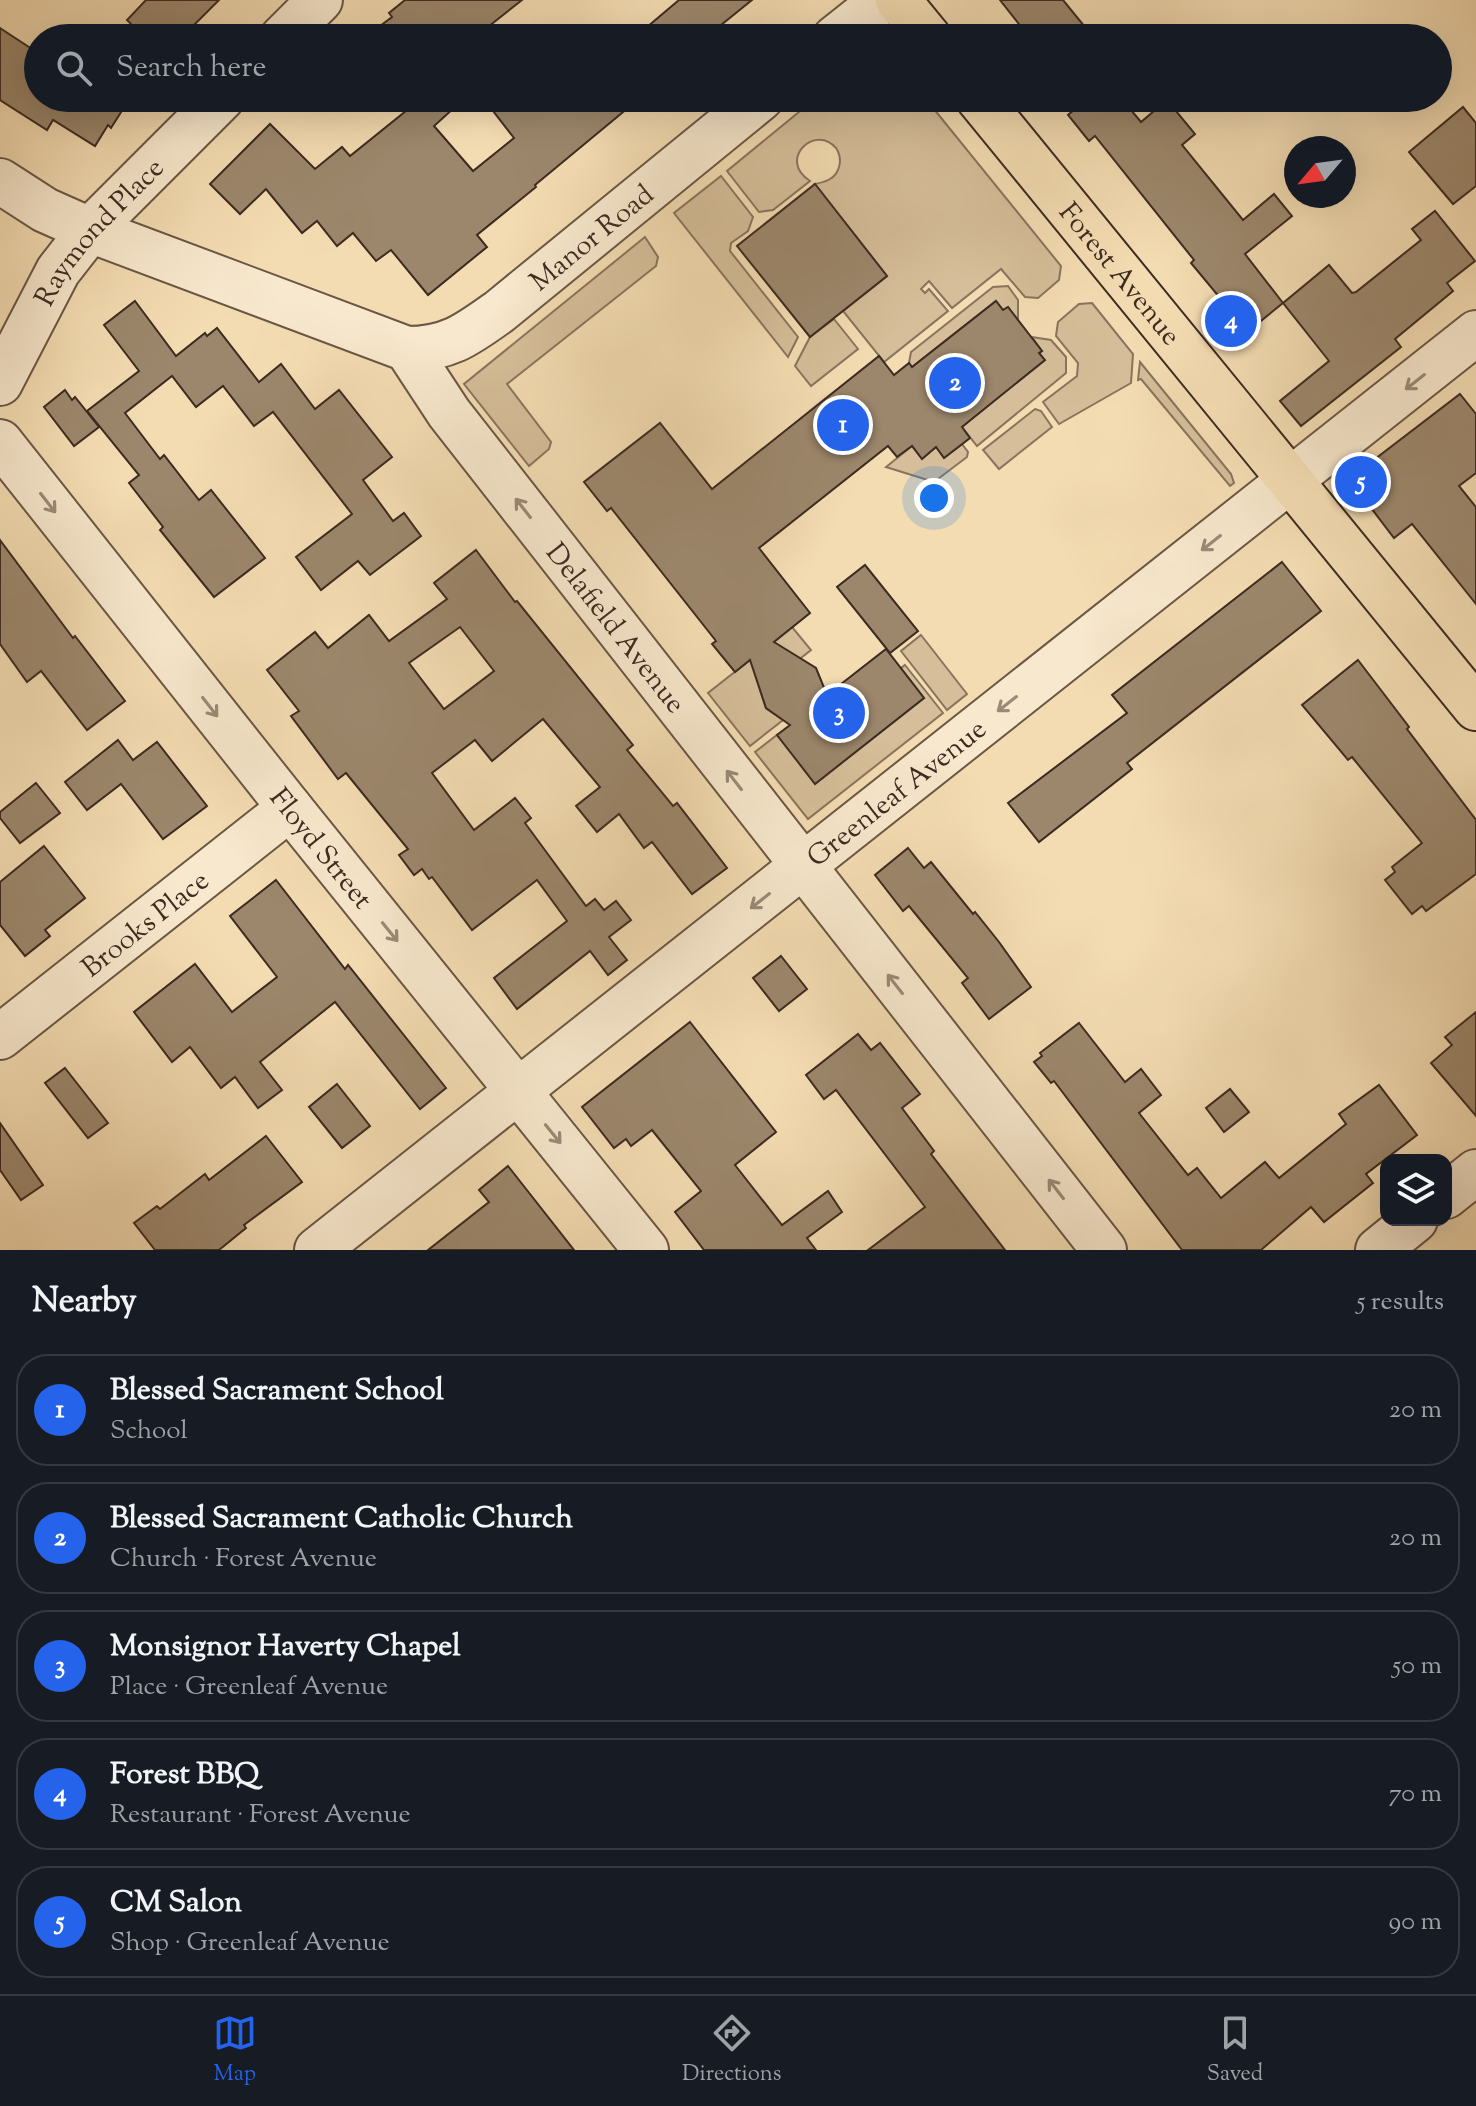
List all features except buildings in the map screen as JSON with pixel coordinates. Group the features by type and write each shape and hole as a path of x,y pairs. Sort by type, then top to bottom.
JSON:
{"main road":[{"path":"898,0 918,24"},
{"name":"Forest Avenue","path":"989,112 1476,708"}],"street":[{"path":"296,24 320,0"},
{"path":"853,24 883,0"},
{"name":"Raymond Place","path":"0,383 58,271 90,230 208,112"},
{"name":"Manor Road","path":"407,349 435,347 464,337 744,112"},
{"path":"0,181 45,210 90,230 407,349"},
{"name":"Greenleaf Avenue","path":"317,1250 1476,333"},
{"name":"Delafield Avenue","path":"407,349 449,413 1104,1250"},
{"name":"Floyd Street","path":"0,442 646,1250"},
{"name":"Brooks Place","path":"0,1037 290,808"},
{"path":"1452,1191 1476,1172"},
{"path":"1378,1250 1408,1226"}],"shaded area":[{"path":"799,112 936,112 1061,266 1059,280 1038,298 1025,297 1001,269 952,308 929,281 921,289 925,293 929,289 948,311 884,362 843,311 887,276 815,184 830,179 838,171 840,159 836,148 828,141 818,140 803,147 797,163 801,173 810,181 773,210 759,212 727,171"},
{"path":"721,176 753,217 748,231 731,243 730,251 798,337 788,357 674,213"},
{"path":"645,237 658,257 656,266 507,384 551,442 549,449 529,466 464,384"},
{"path":"1008,286 1018,300 1018,321 1008,307 1003,310 996,301 912,367 909,363 911,352 993,287"},
{"path":"1092,303 1133,354 1131,383 1059,424 1043,402 1077,376 1078,363 1056,336 1058,322 1079,304"},
{"path":"834,319 858,349 811,386 795,366 810,337"},
{"path":"1032,337 1051,340 1066,357 1066,373 977,446 962,427 1042,351"},
{"path":"1140,362 1231,474 1234,483 1230,486 1141,379 1138,380"},
{"path":"1035,409 1041,411 1052,427 999,469 983,450"},
{"path":"962,444 968,452 967,457 934,482 886,467 912,446 922,458 936,447 944,457"},
{"path":"792,627 811,650 760,690 766,708 783,720 750,746 708,693"},
{"path":"921,635 967,694 947,710 901,651"},
{"path":"905,665 943,713 808,819 755,752 777,735 816,783 924,698 901,668"}],"place":[{"name":"Forest BBQ","path":"1231,321"},
{"name":"Blessed Sacrament Catholic Church","path":"955,383"},
{"name":"Blessed Sacrament School","path":"843,425"},
{"name":"CM Salon","path":"1361,482"},
{"name":"Monsignor Haverty Chapel","path":"839,713"}]}
